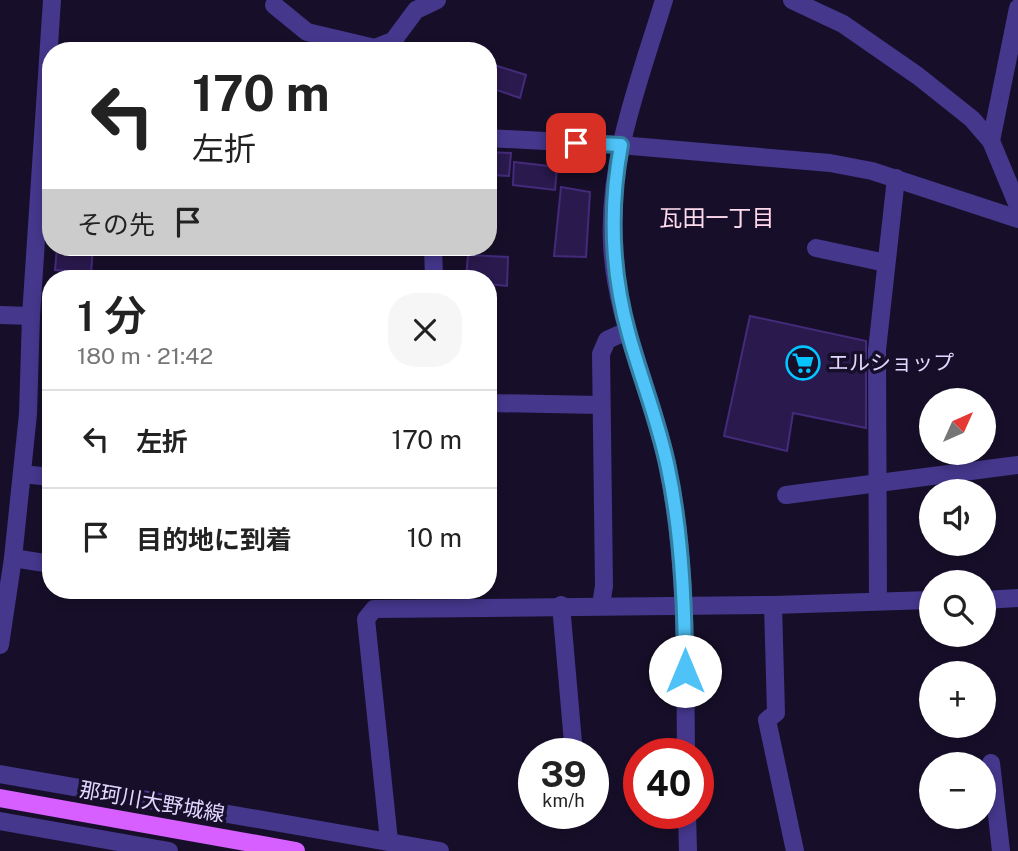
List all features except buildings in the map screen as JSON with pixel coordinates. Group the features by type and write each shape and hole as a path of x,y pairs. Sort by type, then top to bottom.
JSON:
{"main road":[{"name":"那珂川大野城線","path":"0,798 296,851"}],"street":[{"path":"50,42 52,0"},
{"path":"391,42 416,10 437,0"},
{"path":"664,0 621,145 613,192 612,244 627,331 668,468 685,605 686,738"},
{"path":"792,0 834,20 918,76 972,119 991,141 1018,205"},
{"path":"834,20 835,0"},
{"path":"274,5 307,32 350,42"},
{"path":"991,141 1013,53 1018,8"},
{"path":"497,138 621,145 830,163 896,178 1018,219"},
{"path":"0,645 13,558 28,414 31,316 42,164"},
{"path":"878,601 877,350 896,178"},
{"path":"817,248 886,263"},
{"path":"0,315 31,316"},
{"path":"601,605 601,354 607,340 627,331"},
{"path":"497,403 601,405"},
{"path":"786,495 1018,464"},
{"path":"22,474 42,476"},
{"path":"13,558 42,563"},
{"path":"996,599 1018,598"},
{"path":"389,841 366,619 374,609 434,599"},
{"path":"457,599 561,605 773,605 919,600"},
{"path":"561,605 573,738"},
{"path":"773,605 776,713 767,719 795,851"},
{"path":"0,774 440,851"},
{"path":"996,816 1000,851"},
{"path":"0,821 169,851"},
{"path":"687,829 688,851"}],"place":[{"name":"エルショップ","path":"803,363"}],"district":[{"name":"瓦田一丁目","path":"717,218"}],"route":[{"path":"576,143 621,145 613,192 612,244 627,331 668,468 685,605 685,671"}]}
